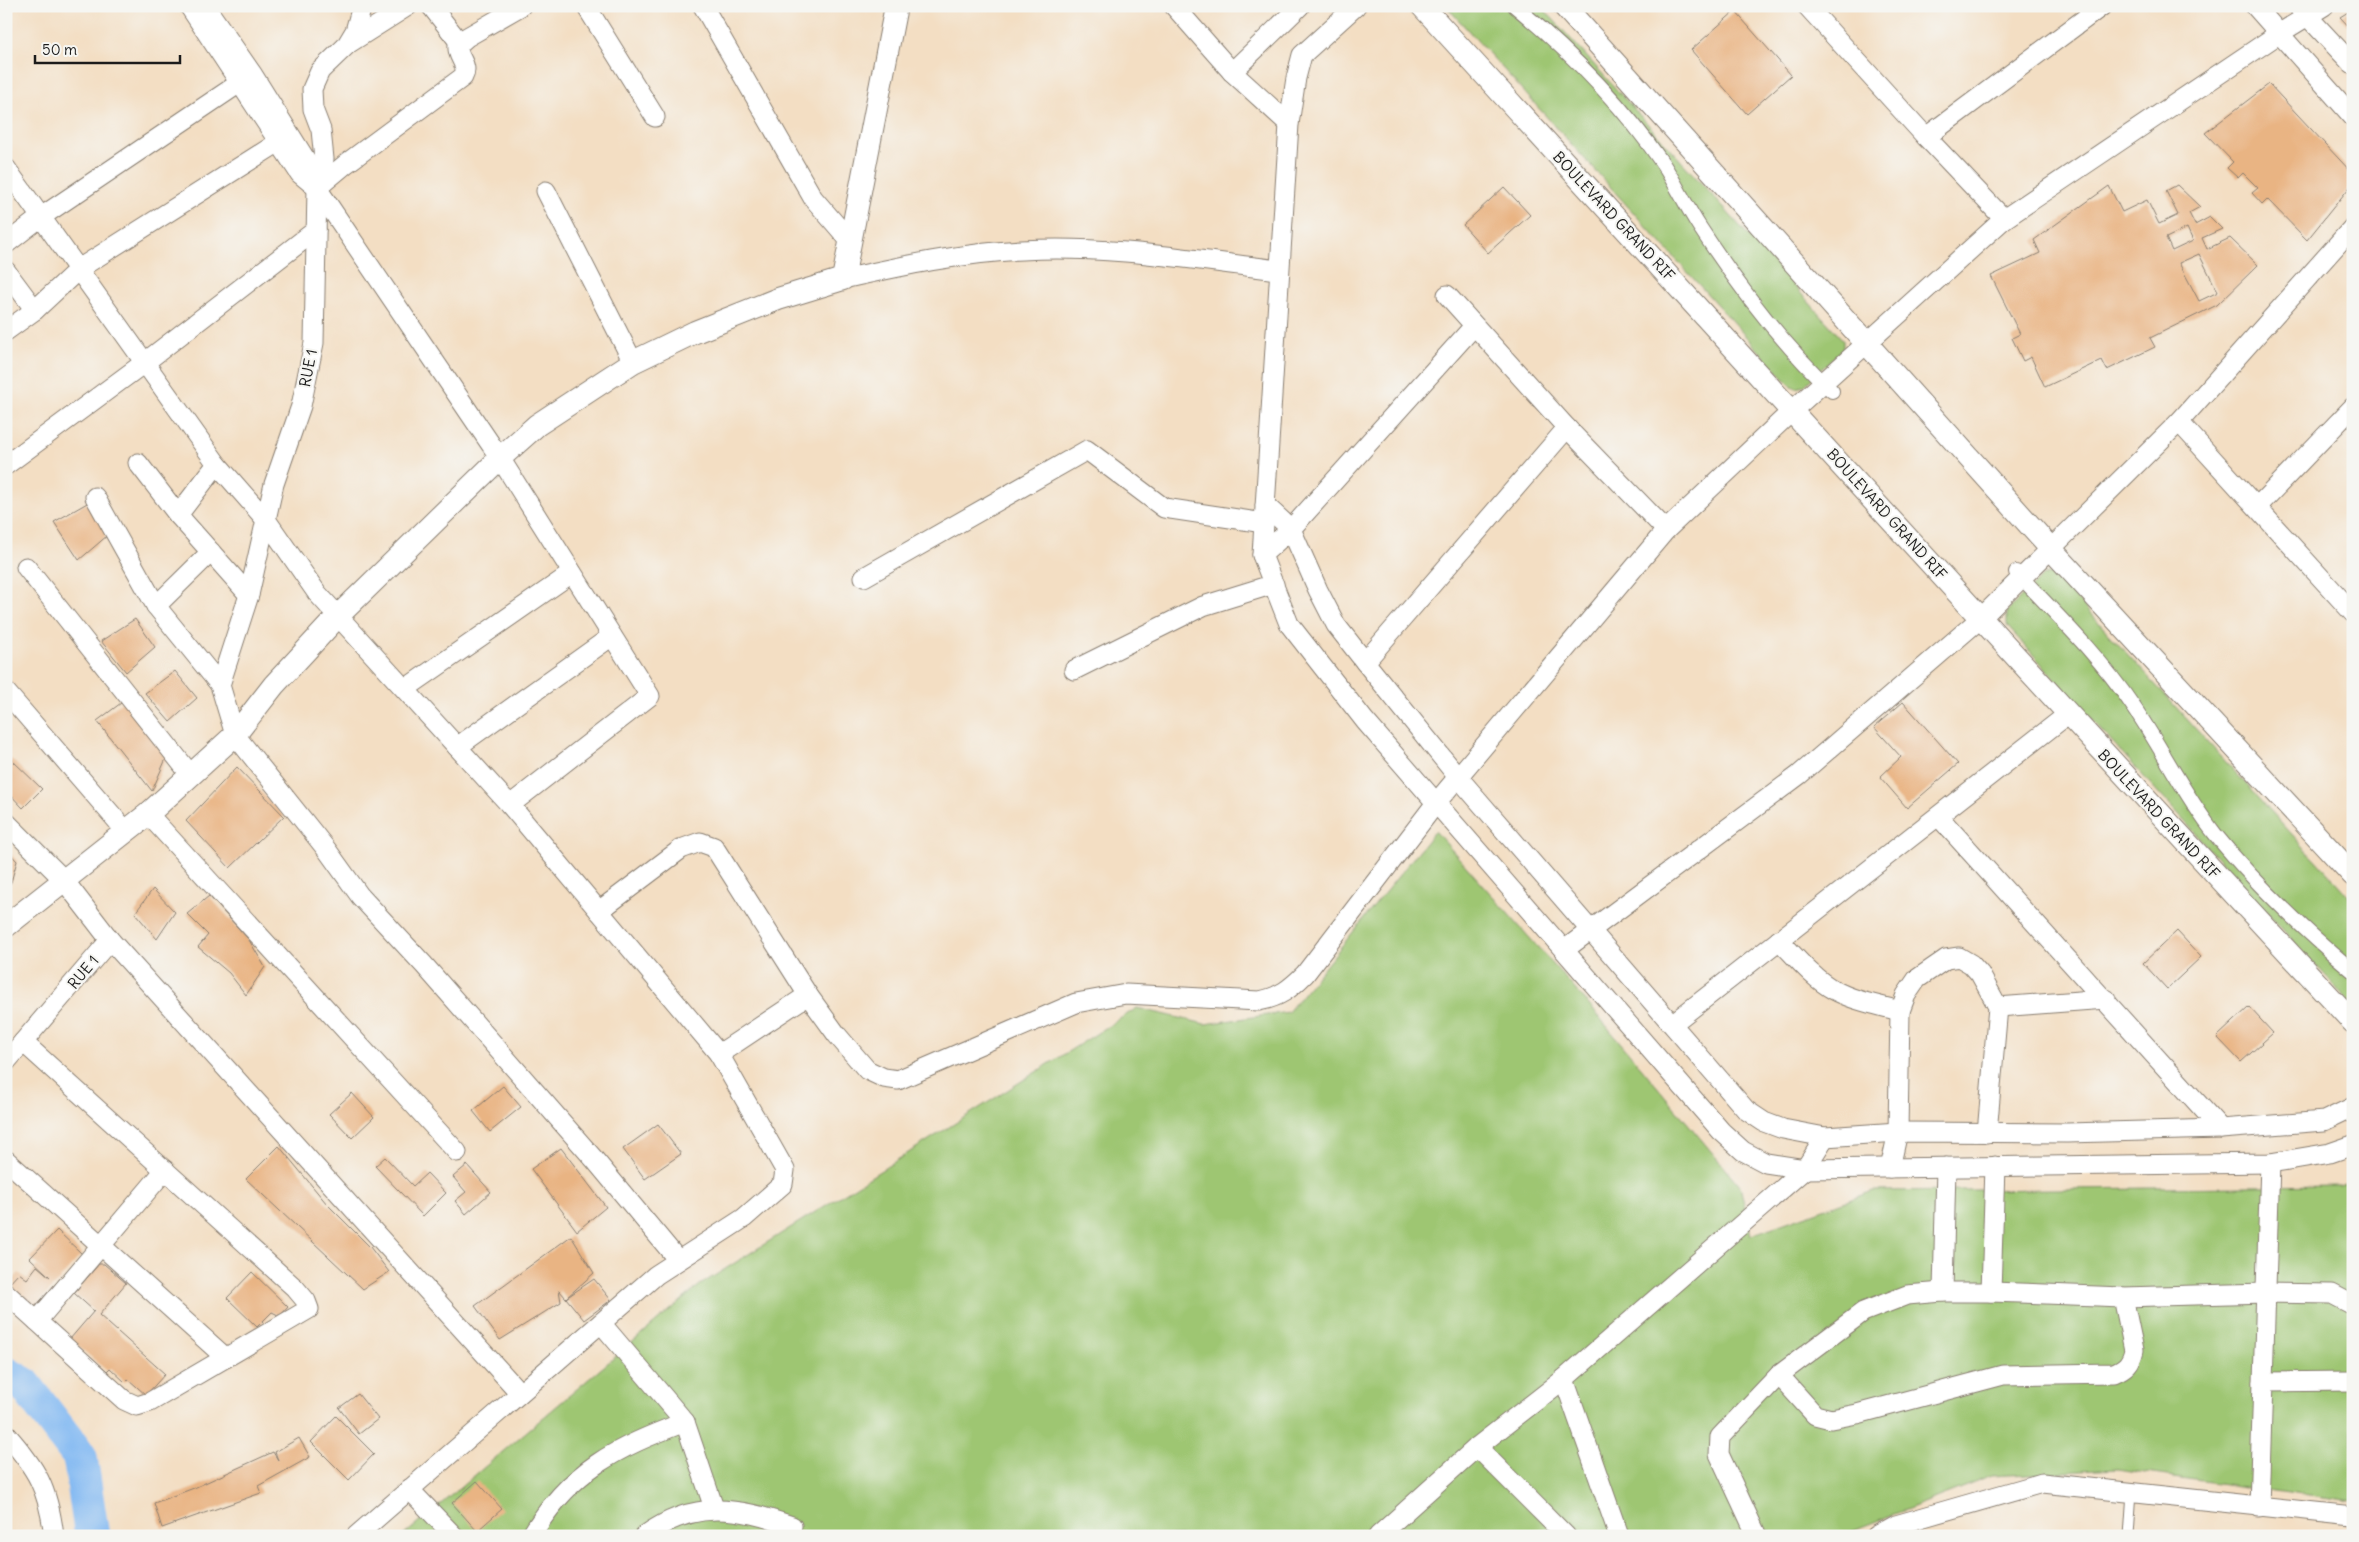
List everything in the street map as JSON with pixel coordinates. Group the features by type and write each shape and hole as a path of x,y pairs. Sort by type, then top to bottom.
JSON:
{"street":[{"path":"189,6 305,180 317,188"},
{"path":"205,6 253,75 312,168 317,188 500,458 650,696 510,805"},
{"name":"RUE 1","path":"220,685 249,595 274,484 301,406 314,343 317,188 324,160 324,143 322,130 313,109 312,89 320,71 346,46 355,31 362,6"},
{"path":"346,46 408,6"},
{"path":"431,6 460,43"},
{"path":"317,188 347,163 463,78 466,72 465,65 457,49 460,43 521,6"},
{"path":"586,6 655,117"},
{"path":"702,6 813,198 850,241"},
{"path":"843,279 896,6"},
{"path":"1174,6 1232,72 1289,124"},
{"path":"1232,72 1300,6"},
{"path":"1356,6 1302,55 1296,78 1289,124 1262,555 1289,624 1365,721 1722,1131 1743,1151 1766,1163 1805,1169 2270,1163 2330,1154 2353,1145"},
{"name":"BOULEVARD GRAND RIF","path":"1422,6 1793,410 2067,715 2353,1022"},
{"path":"1515,6 1583,68 1633,124 1663,164 1698,224 1738,284 1784,343 1828,387"},
{"path":"1564,6 2052,549 2353,875"},
{"path":"1807,6 1926,137 2004,219"},
{"path":"2255,6 2353,118"},
{"path":"599,911 681,849 700,842 714,847 808,995 837,1035 868,1070 884,1078 898,1080 1076,1004 1126,994 1258,1002 1276,998 1289,991 1305,974 1436,803 1666,530 1793,410 1828,387 1866,344 2004,219 2280,33 2303,11 2324,6"},
{"path":"1926,137 2097,8"},
{"path":"2303,11 2353,65"},
{"path":"6,244 41,217 241,82"},
{"path":"6,331 35,310 80,268 279,142"},
{"path":"7,170 80,268 144,363 217,464 267,521 317,593 510,805 720,1054 785,1170 785,1178 777,1190 744,1218 656,1275 519,1392 356,1536"},
{"path":"546,191 634,362"},
{"path":"1564,950 1799,775 1981,618 2018,575 2052,549 2179,422 2353,227"},
{"path":"9,456 144,363 316,230"},
{"path":"7,926 63,879 148,814 235,735 274,685 337,617 500,458 537,425 634,362 695,332 778,300 843,279 925,261 1022,250 1124,251 1279,270"},
{"path":"6,271 35,310"},
{"path":"1446,295 1567,428 1666,530"},
{"path":"1262,555 1291,529 1474,326"},
{"path":"2257,507 2353,407"},
{"path":"2179,422 2353,613"},
{"path":"1365,662 1567,428"},
{"path":"864,577 1088,450 1164,508 1265,514 1291,529 1336,625 1458,777 1746,1110 1764,1122 1783,1129 1825,1137 1898,1132 1987,1133 2221,1129 2324,1121 2353,1107"},
{"path":"138,463 178,515 249,595"},
{"path":"178,515 217,464"},
{"path":"95,498 156,606 220,685 235,735 360,896 424,965 594,1159 678,1260"},
{"path":"156,606 211,552"},
{"path":"26,567 190,774"},
{"path":"405,689 572,573"},
{"path":"2018,575 2085,644 2133,706 2214,832 2250,876 2308,932 2353,971"},
{"path":"1074,670 1203,606 1274,584"},
{"path":"457,746 612,636"},
{"path":"6,692 125,830"},
{"path":"1672,1024 2067,715"},
{"path":"148,814 457,1152"},
{"path":"1939,817 2106,999 2221,1129"},
{"path":"6,822 63,879 110,940 519,1392"},
{"name":"RUE 1","path":"6,1062 110,940"},
{"path":"1779,940 1812,973 1834,990 1859,1000 1900,1011"},
{"path":"1890,1168 1898,1132 1900,1011 1906,996 1917,980 1946,958 1959,957 1971,964 1980,974 1998,1008 1987,1133"},
{"path":"720,1054 808,995"},
{"path":"1998,1008 2106,999"},
{"path":"6,1293 124,1400 136,1406 150,1402 310,1309 306,1301 294,1288 23,1042"},
{"path":"1378,1536 1477,1446 1564,1379 1805,1169 1825,1137"},
{"path":"6,1160 226,1358"},
{"path":"2258,1507 2270,1163"},
{"path":"1991,1292 1995,1166"},
{"path":"1942,1292 1946,1167"},
{"path":"37,1321 165,1170"},
{"path":"1757,1536 1719,1454 1718,1444 1720,1436 1779,1375 1863,1312 1906,1295 1942,1292 2123,1297 2266,1293 2332,1294 2353,1305"},
{"path":"1779,1375 1815,1415 1831,1419 1857,1414 2003,1375 2114,1373 2125,1368 2132,1359 2134,1350 2123,1297"},
{"path":"601,1323 685,1422 714,1508"},
{"path":"1564,1379 1619,1536"},
{"path":"2263,1382 2353,1381"},
{"path":"531,1536 546,1510 580,1474 613,1452 685,1422"},
{"path":"6,1434 37,1472 46,1494 54,1536"},
{"path":"1477,1446 1566,1536"},
{"path":"1876,1536 1896,1525 2042,1483 2353,1516"},
{"path":"409,1489 454,1536"},
{"path":"644,1536 682,1515 714,1508 756,1513 792,1526"}],"lane":[{"path":"2130,1536 2132,1492"}],"green space":[{"path":"1446,6 1541,6 1843,340 1843,348 1804,386 1796,388 1789,384"},
{"path":"2048,574 2056,576 2353,901 2353,1007 2007,626 2007,611 2043,576"},
{"path":"1435,831 1589,1005 1740,1186 1751,1235 1874,1191 2340,1186 2353,1179 2353,1502 2117,1469 1992,1476 1838,1536 403,1536 700,1285 1137,1008 1205,1024 1288,1012"}],"building":[{"path":"2353,9 2353,31 2340,17"},
{"path":"1735,11 1791,75 1747,114 1691,50"},
{"path":"2269,84 2353,174 2353,183 2307,240 2267,199 2262,204 2252,193 2258,188 2243,173 2238,178 2227,168 2233,162 2205,133"},
{"path":"2177,185 2200,207 2189,213 2195,225 2210,217 2222,229 2202,238 2207,249 2230,238 2258,265 2217,305 2150,338 2155,347 2107,370 2102,360 2045,387 2031,357 2023,361 2012,338 2020,334 1991,276 2040,253 2034,240 2109,186 2122,212 2147,200 2159,224 2178,215 2166,191","holes":["2187,228 2193,241 2172,251 2166,238","2199,254 2218,292 2199,301 2179,263"]},
{"path":"1504,187 1530,215 1488,253 1463,225"},
{"path":"89,502 108,535 79,560 54,522"},
{"path":"135,619 155,647 126,672 101,641"},
{"path":"175,671 197,698 170,722 145,693"},
{"path":"125,700 168,754 152,791 97,721"},
{"path":"1903,702 1958,764 1907,808 1880,777 1901,757 1874,727"},
{"path":"11,759 42,789 23,808 6,790 6,763"},
{"path":"237,767 284,816 230,868 186,821"},
{"path":"6,849 17,861 11,882 6,890"},
{"path":"153,889 175,912 157,939 135,913"},
{"path":"209,896 249,940 265,967 246,995 229,973 198,947 208,935 187,914"},
{"path":"2177,931 2201,957 2167,989 2143,963"},
{"path":"2249,1007 2273,1033 2241,1062 2217,1037"},
{"path":"503,1086 521,1107 490,1132 473,1111"},
{"path":"352,1093 374,1117 352,1138 329,1114"},
{"path":"658,1124 681,1154 645,1179 623,1149"},
{"path":"279,1146 327,1204 370,1247 389,1272 363,1289 246,1179"},
{"path":"561,1148 606,1207 577,1231 531,1169"},
{"path":"385,1157 413,1186 427,1173 446,1193 423,1216 375,1166"},
{"path":"467,1165 491,1192 466,1214 455,1201 466,1192 453,1177"},
{"path":"57,1230 82,1254 34,1308 8,1285 19,1273 27,1279 37,1266 50,1277 30,1258"},
{"path":"571,1236 594,1273 566,1298 559,1290 561,1302 500,1340 475,1306"},
{"path":"99,1264 104,1264 126,1283 99,1315 165,1374 146,1395 128,1379 125,1382 110,1368 107,1371 70,1339 94,1311 74,1293"},
{"path":"252,1272 288,1307 280,1316 272,1312 257,1327 227,1298"},
{"path":"594,1279 611,1300 584,1320 566,1298"},
{"path":"358,1394 378,1419 359,1434 339,1408"},
{"path":"336,1416 374,1454 349,1480 311,1442"},
{"path":"299,1438 310,1457 258,1486 261,1493 162,1528 154,1503 194,1488 273,1452 278,1460 275,1452"},
{"path":"477,1481 502,1509 477,1531 452,1503"}],"waterway":[{"path":"6,1374 25,1385 80,1457 92,1536"}]}
